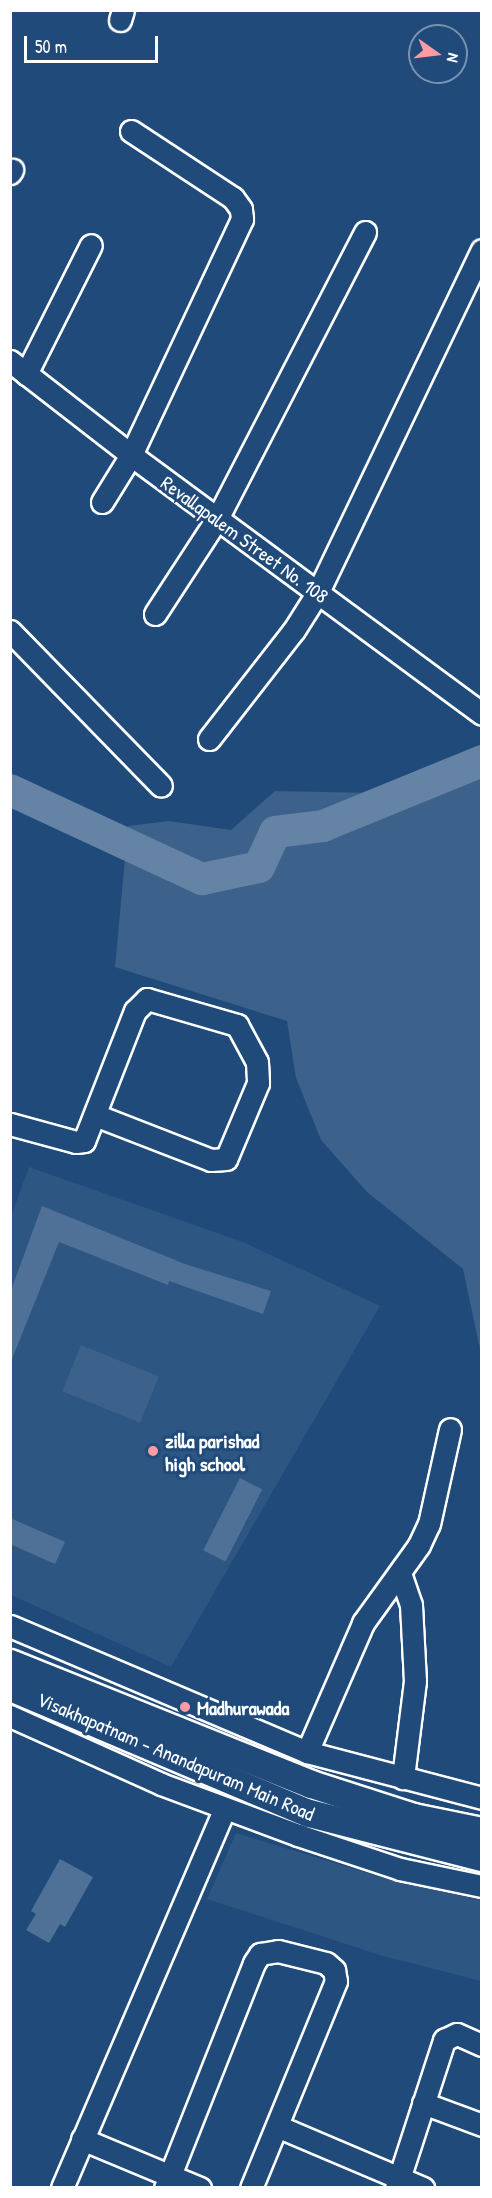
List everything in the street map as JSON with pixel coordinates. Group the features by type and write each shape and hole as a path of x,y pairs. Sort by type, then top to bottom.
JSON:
{"main road":[{"name":"Visakhapatnam - Anandapuram Main Road","path":"19,1678 311,1784 413,1817 482,1832"},
{"name":"Visakhapatnam - Anandapuram Main Road","path":"19,1678 309,1814 482,1857"}],"street":[{"path":"102,502 131,455 242,219 241,209 233,198 130,131"},
{"path":"156,614 217,519 365,232"},
{"path":"27,374 91,245"},
{"path":"209,739 294,630 318,592 482,249"},
{"name":"Revallapalem Street No. 108","path":"27,374 131,455 482,714"},
{"path":"10,631 161,786"},
{"path":"10,1124 76,1142 84,1141 135,1011 147,999 237,1025 258,1062 258,1083 226,1159 211,1160 95,1115"},
{"path":"307,1752 350,1648 363,1623 400,1573 429,1524 450,1429"},
{"path":"400,1573 411,1605 415,1680 403,1778"},
{"path":"10,1626 307,1752 482,1798"},
{"path":"10,1716 161,1784 225,1808 400,1869 482,1886"},
{"path":"62,2187 225,1808"},
{"path":"168,2181 254,1963 268,1950 326,1964 334,1970 336,1981 251,2187"},
{"path":"398,2182 444,2040 458,2034 482,2044"},
{"path":"423,2103 482,2125"},
{"path":"277,2126 398,2182 423,2187"},
{"path":"82,2139 168,2181 200,2187"}],"shaded area":[{"path":"482,753 481,1354 463,1269 367,1192 321,1140 296,1078 287,1021 115,967 128,826 169,821 231,830 275,791 375,793 419,771"},
{"name":"zilla parishad high school","path":"29,1167 243,1242 380,1306 171,1667 11,1595 10,1219"},
{"path":"81,1345 159,1376 140,1423 62,1391"},
{"path":"236,1833 394,1881 481,1900 481,1981 383,1956 207,1899"}],"building":[{"path":"42,1206 185,1264 271,1291 263,1314 169,1281 168,1285 59,1242 10,1364 10,1293"},
{"path":"240,1478 262,1489 226,1562 203,1550"},
{"path":"10,1518 65,1542 55,1564 10,1544"},
{"path":"60,1859 93,1877 65,1927 60,1924 49,1943 26,1930 36,1914 31,1911"}],"waterway":[{"path":"10,790 202,879 259,867 275,832 323,826 482,761"}],"place":[{"name":"zilla parishad high school","path":"153,1451"},
{"name":"Madhurawada","path":"185,1707"}]}
